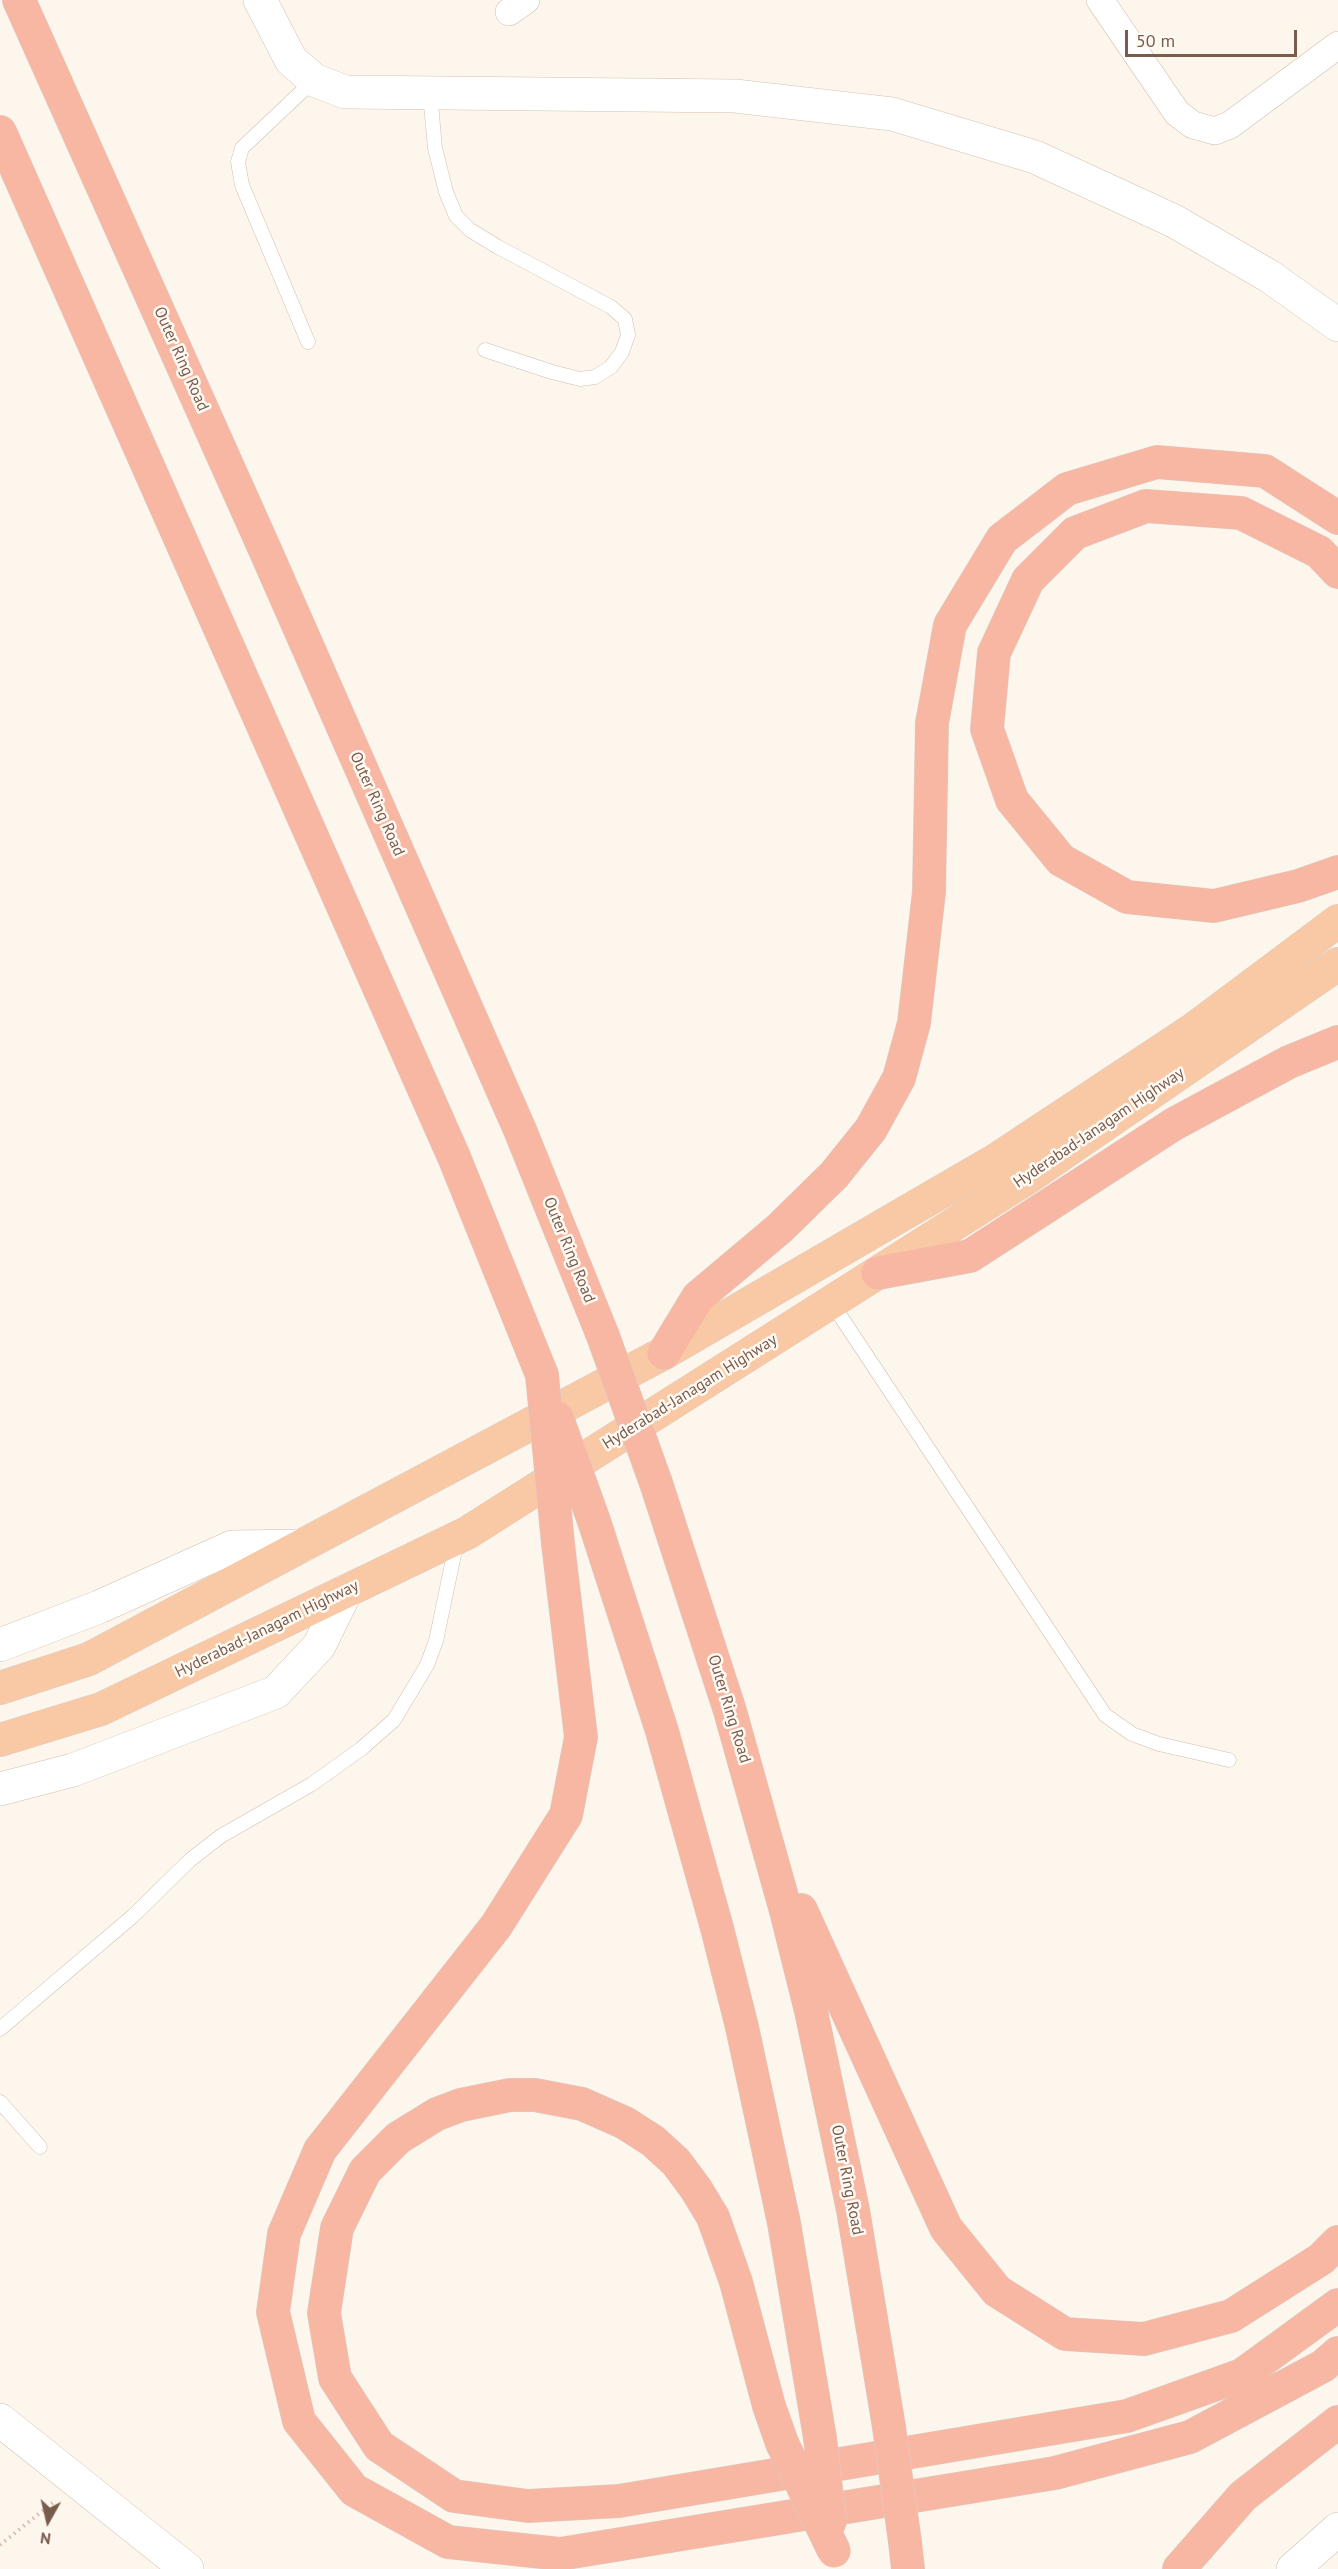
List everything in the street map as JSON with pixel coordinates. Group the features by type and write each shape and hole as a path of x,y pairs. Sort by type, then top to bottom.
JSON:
{"highway":[{"name":"Outer Ring Road","path":"19,0 266,552 520,1130 603,1336 656,1483 700,1614 766,1834 808,2000 854,2210 889,2427 906,2556"},
{"path":"0,132 454,1157 542,1375 594,1521 662,1731 742,2026 784,2223 820,2438 835,2560"},
{"path":"664,1353 698,1297 780,1228 834,1175 871,1129 899,1078 914,1023 929,892 932,723 950,625 1002,539 1067,489 1157,462 1265,471 1338,518"},
{"path":"1338,572 1319,552 1241,513 1146,506 1075,533 1028,580 994,653 987,729 1012,800 1061,860 1127,897 1214,906 1298,886 1338,872"},
{"name":"Hyderabad-Janagam Highway","path":"0,1688 89,1659 664,1353 996,1160 1191,1030 1338,921"},
{"name":"Hyderabad-Janagam Highway","path":"0,1740 101,1709 457,1538 1028,1178 1338,964"},
{"path":"878,1273 970,1256 1174,1124 1289,1062 1338,1042"},
{"path":"542,1375 558,1544 581,1737 566,1815 496,1926 320,2150 284,2234 273,2312 299,2421 354,2490 448,2542 560,2554 1055,2474 1190,2437 1323,2366 1338,2353"},
{"path":"766,1834 946,2228 997,2291 1065,2334 1144,2339 1231,2316 1321,2259 1338,2242"},
{"path":"835,2560 782,2443 769,2406 733,2271 713,2217 696,2188 676,2162 653,2140 625,2123 582,2104 535,2095 510,2095 461,2105 437,2114 398,2138 365,2171 337,2228 324,2313 335,2378 380,2446 454,2496 528,2506 619,2501 1127,2416 1242,2375 1338,2305"},
{"path":"1179,2569 1244,2496 1338,2422"}],"main road":[{"path":"260,0 291,60 314,80 345,92 430,91 735,96 892,114 1035,157 1174,220 1269,276 1338,324"},
{"path":"0,1645 99,1607 232,1547 302,1546"},
{"path":"0,1789 73,1770 276,1692 319,1646 346,1591"},
{"path":"0,2420 187,2569"},
{"path":"1293,2569 1338,2529"}],"street":[{"path":"1100,0 1177,113 1193,125 1215,131 1230,125 1338,45"}],"lane":[{"path":"308,342 242,185 238,162 242,148 314,80"},
{"path":"430,91 435,148 446,192 456,216 470,230 498,247 611,307 625,320 628,335 622,352 611,367 595,377 580,379 484,350"},
{"path":"831,1302 1106,1715 1132,1734 1159,1744 1229,1760"},
{"path":"0,2029 133,1916 190,1860 230,1831 312,1784 361,1749 394,1720 427,1665 436,1641 457,1538"},
{"path":"0,2102 40,2147"}],"path":[{"path":"0,2545 77,2483"}]}
